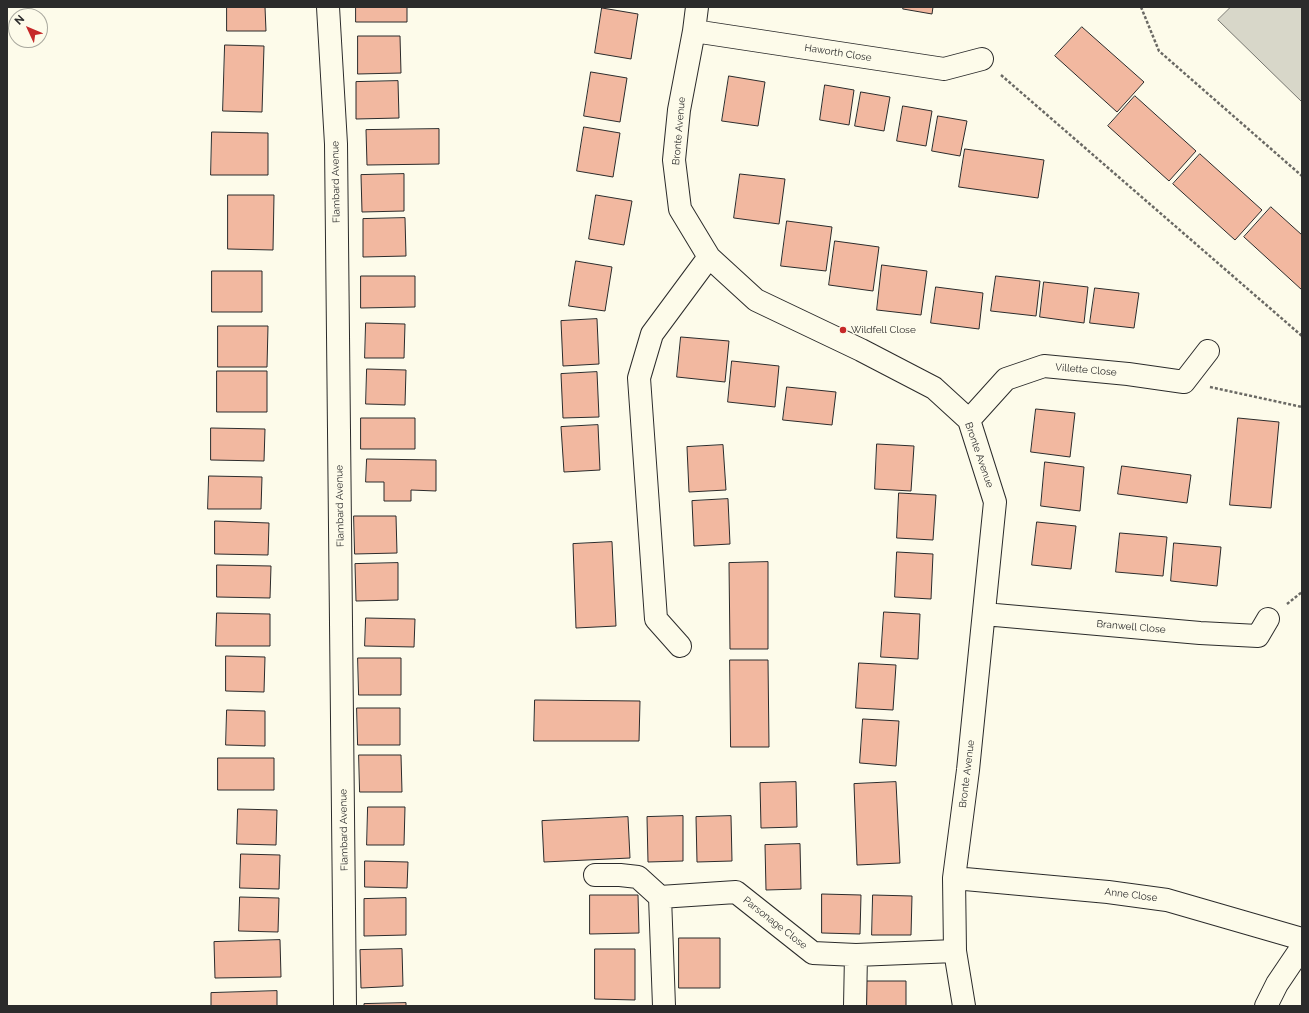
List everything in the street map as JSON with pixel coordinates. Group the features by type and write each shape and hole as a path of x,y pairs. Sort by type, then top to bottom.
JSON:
{"street":[{"name":"Flambard Avenue","path":"328,7 336,144 345,1006"},
{"name":"Bronte Avenue","path":"697,7 679,110 674,160 680,209 709,257 756,300 860,350 934,388 969,420 995,502 968,770 954,878 955,952 964,1006"},
{"name":"Haworth Close","path":"694,31 944,69 982,59"},
{"path":"680,646 656,619 639,378 652,334 709,257"},
{"path":"1184,382 1208,351"},
{"name":"Villette Close","path":"969,420 1006,379 1044,366 1128,374 1184,382"},
{"name":"Branwell Close","path":"984,614 1200,633 1258,636 1268,619"},
{"path":"595,875 620,874 638,877 660,897 664,1006"},
{"name":"Anne Close","path":"954,878 1108,892 1167,900 1302,939"},
{"name":"Parsonage Close","path":"660,897 736,892 813,953 856,955 955,952"},
{"path":"1266,1006 1277,984 1302,947"},
{"path":"855,1006 856,955"}],"path":[{"path":"1141,7 1159,51 1302,176"},
{"path":"982,59 1302,336"},
{"path":"1184,382 1302,408"}],"shaded area":[{"path":"1231,7 1302,7 1302,102 1218,20"}],"building":[{"path":"227,7 265,7 266,31 227,31"},
{"path":"356,7 407,7 407,22 356,22"},
{"path":"904,7 933,7 932,14 903,9"},
{"path":"602,8 638,14 631,59 595,53"},
{"path":"1082,27 1144,82 1117,112 1055,56"},
{"path":"358,36 400,36 401,73 358,74"},
{"path":"225,45 264,46 262,112 223,111"},
{"path":"591,72 627,78 620,122 584,116"},
{"path":"729,76 765,82 758,126 722,121"},
{"path":"398,81 399,118 356,119 356,82"},
{"path":"825,85 854,90 849,125 820,120"},
{"path":"861,92 890,97 884,131 855,126"},
{"path":"1135,96 1196,151 1169,181 1108,126"},
{"path":"903,106 932,111 926,146 897,141"},
{"path":"938,116 967,121 960,156 932,151"},
{"path":"584,127 620,133 613,177 577,171"},
{"path":"439,129 439,164 367,165 366,130"},
{"path":"212,132 268,133 268,175 211,175"},
{"path":"965,149 1044,160 1038,198 959,187"},
{"path":"1200,154 1262,210 1235,240 1173,184"},
{"path":"404,174 404,211 362,212 361,175"},
{"path":"740,174 785,179 779,224 734,218"},
{"path":"228,195 274,195 273,250 228,249"},
{"path":"596,195 632,201 624,245 589,239"},
{"path":"1271,207 1302,235 1302,290 1244,237"},
{"path":"405,218 406,256 363,257 363,219"},
{"path":"787,221 832,227 826,271 781,266"},
{"path":"835,241 879,247 873,291 829,285"},
{"path":"576,261 612,267 605,311 569,306"},
{"path":"882,265 927,271 921,315 877,310"},
{"path":"212,271 262,271 262,312 212,312"},
{"path":"361,276 415,276 415,307 361,308"},
{"path":"996,276 1040,281 1036,316 991,311"},
{"path":"1044,282 1088,287 1084,323 1040,317"},
{"path":"936,287 983,293 979,329 931,323"},
{"path":"1095,288 1139,293 1134,328 1090,323"},
{"path":"597,319 599,364 563,366 561,321"},
{"path":"366,323 405,324 404,358 365,358"},
{"path":"218,326 268,326 267,367 218,367"},
{"path":"681,337 729,341 725,382 677,377"},
{"path":"732,361 779,366 775,407 728,402"},
{"path":"367,369 406,370 405,405 366,404"},
{"path":"217,371 267,371 267,412 217,412"},
{"path":"597,372 599,417 563,418 561,374"},
{"path":"787,387 836,392 832,425 783,420"},
{"path":"1036,409 1075,413 1070,457 1031,452"},
{"path":"361,418 415,418 415,449 361,449"},
{"path":"1238,418 1279,422 1271,508 1230,505"},
{"path":"598,425 600,470 564,472 561,427"},
{"path":"211,428 265,429 264,461 211,460"},
{"path":"877,444 914,446 911,491 875,489"},
{"path":"723,445 726,490 689,492 687,447"},
{"path":"367,459 436,460 436,491 411,490 411,501 384,501 384,482 366,482"},
{"path":"1045,462 1084,467 1080,511 1041,506"},
{"path":"1122,466 1191,475 1187,503 1118,494"},
{"path":"209,476 262,477 261,509 208,509"},
{"path":"899,493 936,495 933,540 897,538"},
{"path":"728,499 730,544 694,546 692,501"},
{"path":"354,516 396,516 397,553 355,554"},
{"path":"215,521 269,523 268,555 215,554"},
{"path":"1037,522 1076,526 1071,569 1032,565"},
{"path":"1120,533 1167,537 1163,576 1116,572"},
{"path":"612,542 616,626 576,628 573,544"},
{"path":"1174,543 1221,547 1217,586 1171,581"},
{"path":"897,552 933,554 931,599 895,597"},
{"path":"768,562 768,649 730,649 729,563"},
{"path":"398,563 398,600 356,601 355,564"},
{"path":"217,565 271,566 270,598 217,597"},
{"path":"884,612 920,614 918,659 881,657"},
{"path":"217,613 270,614 270,646 216,646"},
{"path":"366,618 415,619 414,647 365,646"},
{"path":"226,656 265,657 264,692 226,691"},
{"path":"358,658 401,658 401,695 359,695"},
{"path":"730,660 768,660 769,747 731,747"},
{"path":"859,663 896,665 893,710 856,708"},
{"path":"535,700 640,701 639,741 534,741"},
{"path":"357,708 400,708 400,745 358,745"},
{"path":"227,710 265,711 265,746 226,745"},
{"path":"863,719 899,721 896,766 860,763"},
{"path":"359,755 401,755 402,792 360,792"},
{"path":"218,758 274,758 274,790 218,790"},
{"path":"796,782 797,827 761,828 760,783"},
{"path":"896,782 900,863 857,865 854,784"},
{"path":"368,807 405,807 404,845 367,845"},
{"path":"238,809 277,810 276,845 237,844"},
{"path":"683,816 683,861 648,862 647,817"},
{"path":"731,816 732,861 697,862 696,817"},
{"path":"628,817 630,858 544,862 542,821"},
{"path":"800,844 801,889 766,890 765,845"},
{"path":"241,854 280,855 279,889 240,888"},
{"path":"365,861 408,862 407,888 365,887"},
{"path":"822,894 861,895 860,934 822,933"},
{"path":"590,895 638,895 639,933 590,934"},
{"path":"873,895 912,896 911,935 872,935"},
{"path":"240,897 279,898 278,932 239,931"},
{"path":"406,898 406,935 364,936 364,899"},
{"path":"679,938 720,938 720,988 679,988"},
{"path":"280,940 281,977 215,978 214,942"},
{"path":"402,949 403,986 361,988 360,950"},
{"path":"595,949 635,949 635,1000 595,999"},
{"path":"867,981 906,981 906,1006 867,1006"},
{"path":"277,991 277,1006 211,1006 211,993"},
{"path":"406,1003 406,1006 364,1006 364,1004"}],"place":[{"name":"Wildfell Close","path":"843,330"}]}
